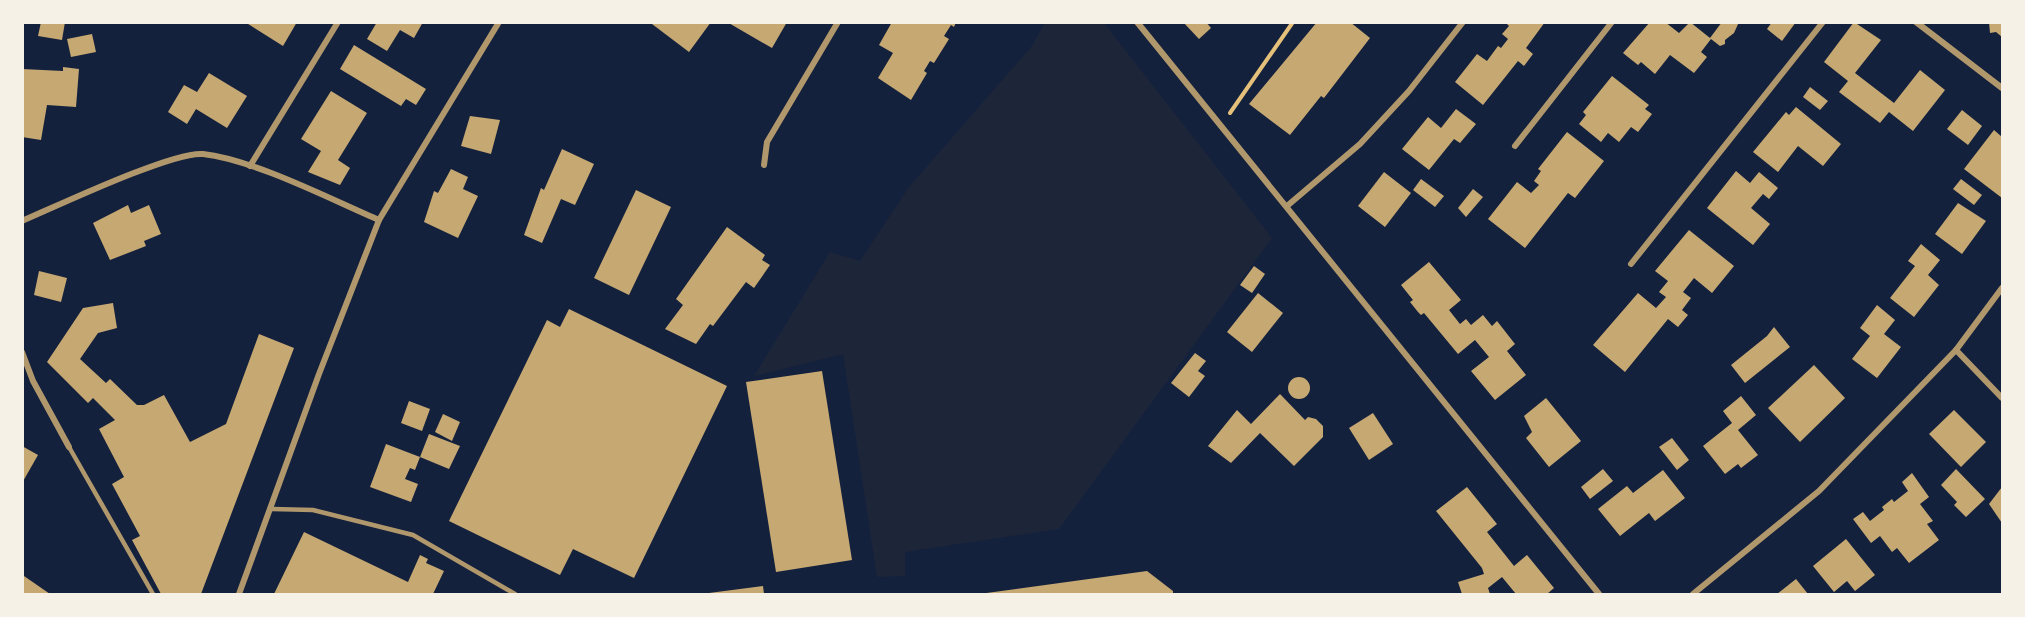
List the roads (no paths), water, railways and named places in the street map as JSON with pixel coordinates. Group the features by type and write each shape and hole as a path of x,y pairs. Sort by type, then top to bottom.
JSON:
{"street":[{"path":"250,166 338,22"},
{"path":"239,594 272,509 319,374 379,220 499,22"},
{"path":"764,165 767,142 838,22"},
{"path":"1137,22 1599,594"},
{"path":"1287,206 1360,144 1409,91 1463,22"},
{"path":"1515,146 1612,22"},
{"path":"1631,264 1823,22"},
{"path":"1921,24 2002,88"},
{"path":"22,220 173,159 201,154 250,166 379,220"},
{"path":"1693,594 1819,491 1956,351 2002,288"},
{"path":"1956,351 2002,398"},
{"path":"22,352 33,381 69,447"}],"lane":[{"path":"69,447 153,594"},
{"path":"272,509 313,510 413,535 514,594"}]}
